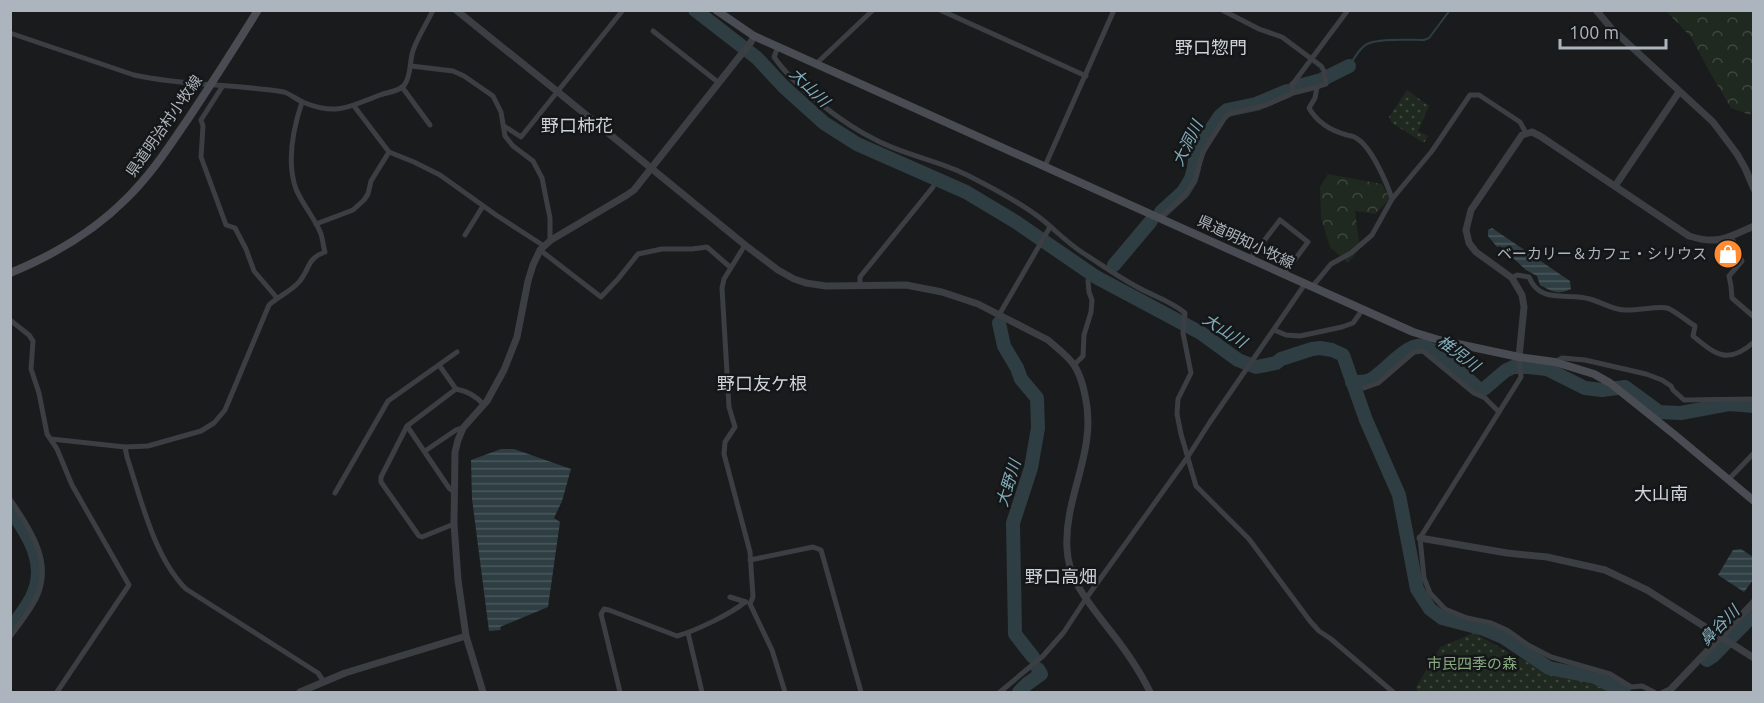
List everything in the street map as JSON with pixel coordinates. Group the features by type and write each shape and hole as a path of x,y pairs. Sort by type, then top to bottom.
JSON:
{"main road":[{"name":"県道明治村小牧線","path":"10,273 44,259 65,247 87,233 127,199 162,158 258,10"},
{"name":"県道明知小牧線","path":"716,10 753,39 817,63 1413,332 1519,359 1556,362 1594,374 1610,383 1754,501"}],"street":[{"path":"10,33 128,74 210,86 284,92 295,96 302,102 326,109 347,108 402,87 407,81 414,47 433,10"},
{"path":"456,10 778,270 806,283 826,286 906,285 978,304 1048,340 1074,365 1083,386 1088,407 1089,426 1086,450 1068,521 1066,550 1076,583 1085,600 1126,652 1150,693"},
{"path":"504,126 521,137 624,10"},
{"path":"817,63 873,10"},
{"path":"940,10 1086,76"},
{"path":"1045,166 1114,12 1106,10"},
{"path":"1160,218 1181,199 1194,182 1203,152 1226,116 1326,84 1321,66 1282,37 1259,29 1222,10"},
{"path":"1293,93 1292,85 1348,10"},
{"path":"1596,10 1611,28 1713,122 1746,168 1754,189"},
{"path":"653,31 719,83"},
{"path":"545,245 627,195 651,169 753,39"},
{"path":"778,47 774,57 780,66 815,99 862,133 877,141 963,173 1024,208 1080,251 1185,313 1183,330 1191,373 1178,399 1177,414 1196,486 1249,539 1318,631 1331,639 1393,693"},
{"path":"411,66 453,71 493,96 501,112 505,136 513,146 533,161 542,178 547,193 550,218 545,245 528,281 522,320 510,357 490,395 463,428 454,452 454,524 458,580 466,636 483,693"},
{"path":"222,87 201,120 203,164 226,225 235,228 254,271 277,298"},
{"path":"402,87 430,126"},
{"path":"1317,87 1310,111 1332,129 1357,138 1379,167 1392,199"},
{"path":"1615,186 1679,92"},
{"path":"1000,693 1043,656 1064,632 1274,330 1309,286 1331,264 1350,253 1372,235 1392,199 1432,151 1470,95 1479,95 1520,122 1526,133"},
{"path":"51,439 125,447 148,446 201,431 214,423 225,410 269,305 297,285 314,256 325,252 320,232 297,189 292,174 293,137 302,102"},
{"path":"354,106 389,152 440,175 483,206 545,245 601,297 638,254 653,250 707,247 730,267"},
{"path":"1654,693 1642,686 1631,687 1610,674 1551,657 1491,623 1467,618 1445,609 1430,593 1424,578 1420,538 1521,377 1519,359 1524,307 1522,295 1512,278 1476,252 1469,243 1466,230 1471,210 1519,138 1532,132 1689,236 1715,241 1754,226"},
{"path":"316,224 353,210 364,200 371,181 389,152"},
{"path":"860,284 860,277 933,188"},
{"path":"465,235 483,206"},
{"path":"1250,259 1280,220 1308,242 1284,274"},
{"path":"999,315 1049,229"},
{"path":"1731,236 1742,261 1729,276 1732,298 1754,317"},
{"path":"620,693 601,614 604,609 677,636 688,633 748,603 753,597 750,552 724,454 725,442 735,427 729,407 722,301 724,279 745,245"},
{"path":"1512,278 1517,275 1529,277 1531,284 1547,295 1560,298 1567,296 1587,298 1623,311 1668,308 1695,326 1693,336 1713,352 1727,355 1738,353 1754,342"},
{"path":"1074,365 1083,356 1084,335 1091,312 1092,300 1088,281"},
{"path":"1274,330 1286,335 1300,336 1342,327 1353,323 1363,309"},
{"path":"10,320 30,335 33,341 31,369 39,393 47,434 57,449 72,485 129,585 57,693"},
{"path":"1365,388 1378,383 1414,352 1423,351 1474,393 1485,398 1498,412"},
{"path":"335,493 388,401 457,352"},
{"path":"1556,362 1562,358 1585,360 1646,374 1671,386 1684,400 1754,399"},
{"path":"439,365 456,389 478,398 483,404"},
{"path":"454,524 422,537 419,536 381,482 381,477 407,426 456,389"},
{"path":"407,426 454,492"},
{"path":"425,451 456,430 463,428"},
{"path":"125,447 151,529 178,581 186,589 318,673 324,682"},
{"path":"1728,480 1754,453"},
{"path":"10,499 36,540 42,575 34,602 10,637"},
{"path":"1420,538 1507,553 1548,557 1605,570 1647,590 1754,658"},
{"path":"750,560 813,547 821,550 861,693"},
{"path":"730,597 748,603 772,650 785,693"},
{"path":"1663,693 1672,690 1725,641 1754,603"},
{"path":"688,633 702,693"},
{"path":"304,692 345,673 466,636"}],"green space":[{"path":"1666,11 1753,11 1754,105 1750,115 1731,108 1691,37"},
{"path":"1407,90 1429,106 1418,131 1428,136 1424,143 1392,123 1389,117"},
{"path":"1328,174 1382,184 1390,199 1375,214 1355,211 1360,248 1348,263 1330,247 1321,218 1320,187"},
{"name":"市民四季の森","path":"1474,633 1546,671 1568,674 1612,692 1418,692 1416,687 1440,647"}],"shaded area":[{"path":"1492,228 1570,281 1571,289 1555,292 1540,285 1537,276 1526,270 1500,246 1497,247 1488,236 1488,230"},
{"path":"501,449 514,449 571,469 562,501 554,518 560,522 548,607 500,627 501,630 489,631 472,499 471,460"},
{"path":"1741,549 1753,557 1753,580 1744,592 1718,575 1733,550"}],"waterway":[{"name":"大山川","path":"695,10 757,58 784,87 824,123 857,144 966,192 1016,222 1096,277 1201,333 1238,360 1256,367 1276,363 1281,359 1320,348 1343,355 1366,420 1399,495 1417,589 1430,609 1442,618 1484,629 1503,637 1549,668 1595,677 1624,692"},
{"path":"1349,66 1367,44 1387,40 1429,38 1450,10"},
{"name":"大洞川","path":"1295,87 1321,80 1349,66"},
{"name":"大洞川","path":"1161,212 1183,192 1191,179 1195,160 1204,140 1220,116 1227,110 1256,104 1287,91"},
{"name":"大洞川","path":"1114,265 1151,221"},
{"name":"大野川","path":"999,323 1004,346 1021,379 1037,398 1038,428 1031,468 1013,523 1015,634 1033,657"},
{"name":"椎児川","path":"1352,382 1370,380 1411,348 1424,346 1445,359 1479,389 1484,389 1513,367 1528,367 1547,369 1585,388 1602,390 1625,387 1659,412 1681,413 1729,404 1754,406"},
{"path":"10,509 30,540 38,573 32,597 10,629"},
{"name":"鼻谷川","path":"1707,660 1754,614"},
{"name":"大野川","path":"1019,692 1041,674 1038,669"}],"place":[{"name":"ベーカリー＆カフェ・シリウス","path":"1728,254"}],"district":[{"name":"野口惣門","path":"1211,48"},
{"name":"野口柿花","path":"577,126"},
{"name":"野口友ケ根","path":"762,384"},
{"name":"大山南","path":"1661,494"},
{"name":"野口高畑","path":"1061,577"}]}
